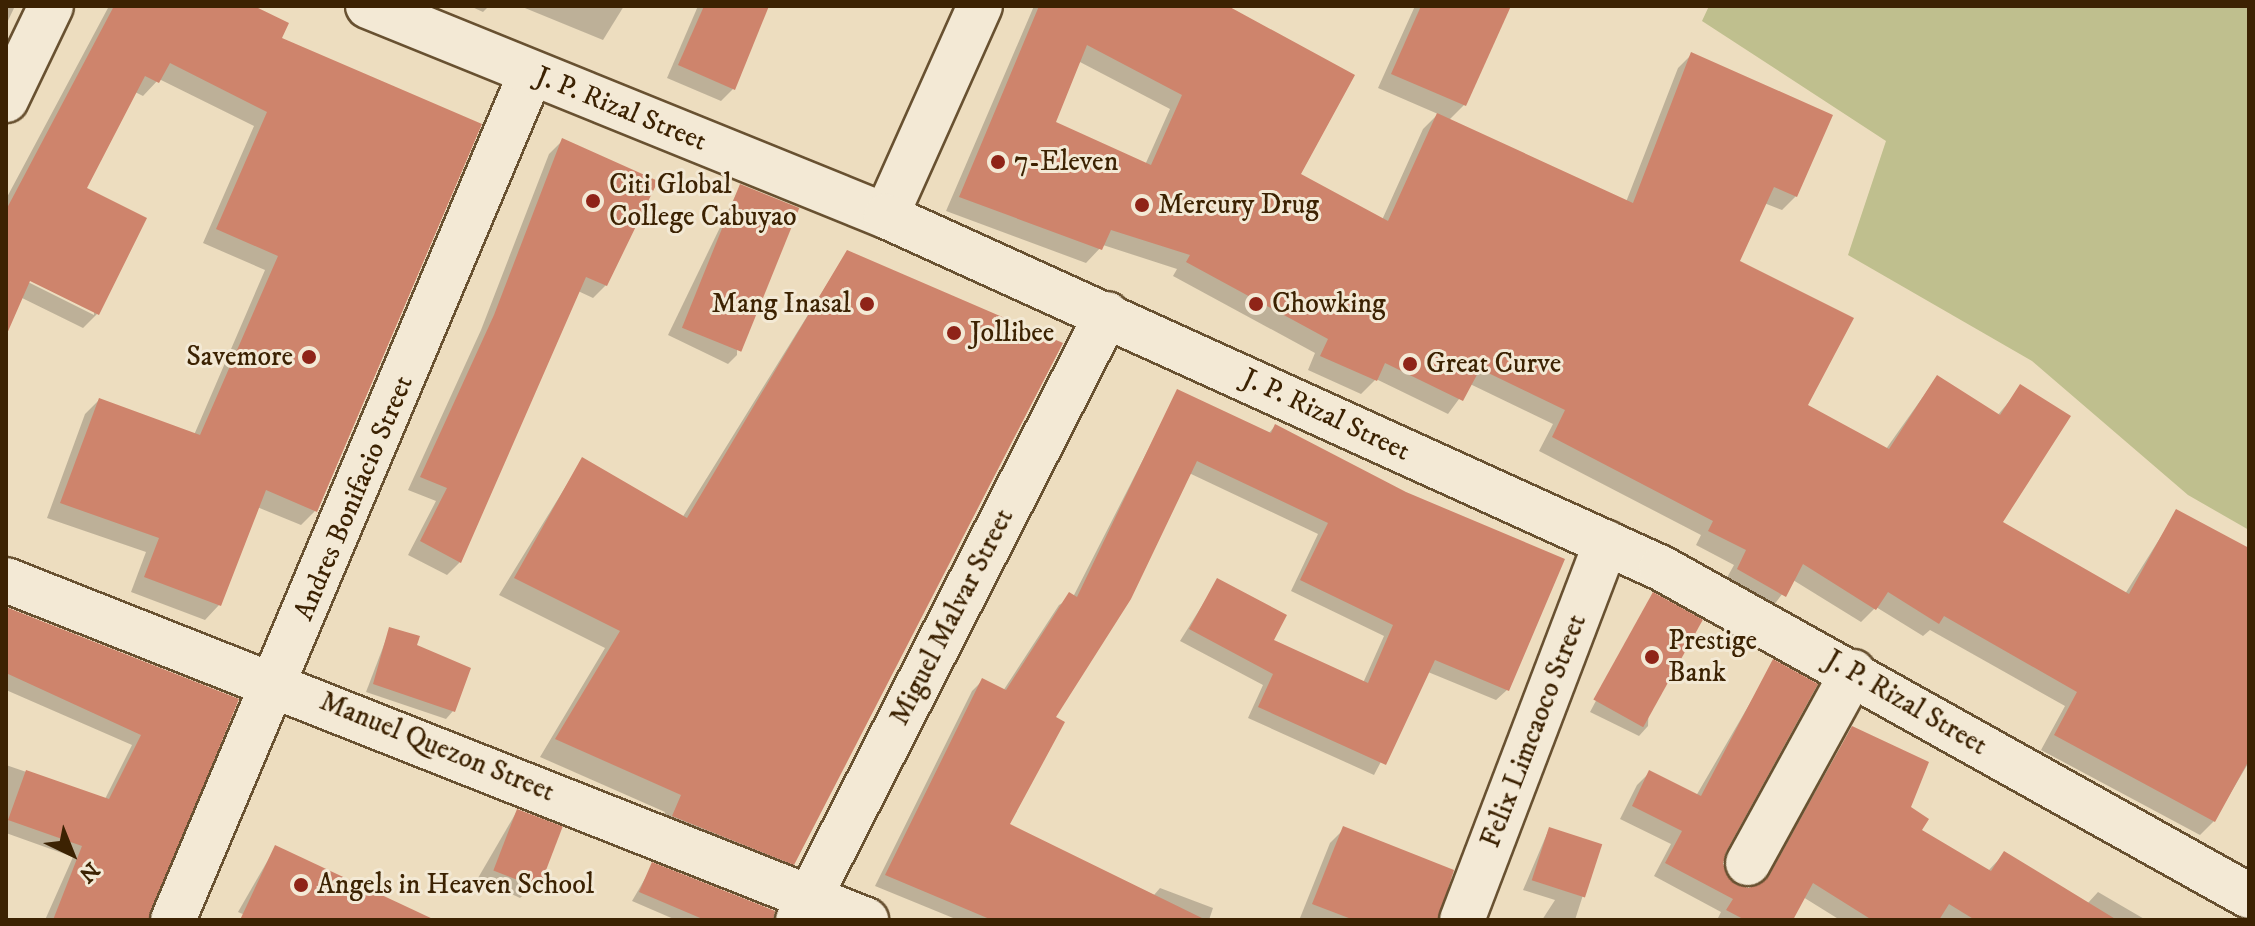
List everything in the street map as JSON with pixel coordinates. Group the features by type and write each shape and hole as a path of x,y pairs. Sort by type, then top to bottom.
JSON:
{"street":[{"path":"6,100 51,6"},
{"name":"J. P. Rizal Street","path":"368,6 886,216 1606,543 1853,672 2249,896"},
{"path":"886,216 980,6"},
{"name":"Andres Bonifacio Street","path":"173,920 277,683 531,73"},
{"name":"Miguel Malvar Street","path":"804,908 1107,314"},
{"name":"Felix Limcaoco Street","path":"1462,920 1606,543"},
{"name":"Manuel Quezon Street","path":"6,580 277,683 804,908 866,920"},
{"path":"1748,863 1853,672"}],"green space":[{"path":"1709,6 2249,6 2249,530 2188,495 2032,361 1848,255 1886,141 1702,21"}],"building":[{"path":"114,6 254,6 289,23 282,38 482,124 317,512 266,490 221,606 144,577 159,538 60,503 99,398 200,435 278,256 216,229 267,112 170,63 159,83 145,76 87,188 147,218 99,315 30,281 6,336 6,210"},
{"path":"704,6 769,6 735,90 678,65"},
{"path":"1039,6 1228,6 1355,75 1301,174 1388,221 1437,113 1633,203 1691,52 1833,115 1797,197 1774,187 1740,261 1854,318 1808,405 1889,449 1937,375 2000,415 2020,384 2071,416 2003,522 2129,594 2176,509 2249,548 2249,760 2215,822 2054,735 2077,692 1944,616 1939,624 1888,592 1876,610 1803,564 1786,597 1737,569 1746,550 1708,531 1713,521 1552,437 1565,410 1480,369 1463,401 1385,363 1377,381 1320,356 1328,339 1186,262 1190,255 1111,230 1102,250 959,197","holes":["1087,45 1182,95 1151,165 1056,122"]},
{"path":"1421,6 1511,6 1466,106 1391,74"},
{"path":"562,138 658,181 607,286 586,277 461,563 420,541 447,488 420,477 494,315"},
{"path":"740,184 799,208 741,352 682,328"},
{"path":"847,250 1063,343 794,865 672,816 681,795 555,739 620,631 514,578 582,457 687,518"},
{"path":"1177,389 1271,433 1275,424 1406,492 1565,559 1509,691 1435,660 1386,765 1258,707 1273,674 1189,629 1217,578 1287,615 1274,640 1368,683 1393,625 1300,580 1328,523 1197,461 1131,599 1056,717 1065,722 1010,824 1206,920 992,920 885,875 982,678 1006,690 1069,592 1077,597"},
{"name":"Prestige Bank","path":"1653,592 1703,620 1643,727 1593,700"},
{"path":"6,607 239,699 149,920 53,920 82,846 8,820 26,770 109,799 141,735 6,673"},
{"path":"389,627 420,636 417,645 471,668 455,712 373,684"},
{"path":"1773,659 1818,684 1726,852 1723,864 1735,884 1749,888 1769,876 1852,726 1929,762 1911,807 1929,819 1922,830 1991,871 2004,851 2117,920 1975,920 1949,904 1939,920 1872,920 1813,883 1793,920 1745,920 1726,910 1733,899 1665,863 1682,831 1632,806 1649,770 1701,796"},
{"path":"517,809 563,827 539,888 493,871"},
{"path":"1343,826 1454,870 1438,920 1354,920 1312,904"},
{"path":"1549,827 1602,844 1585,898 1532,880"},
{"path":"275,845 435,920 240,920"},
{"path":"652,862 775,911 773,920 705,920 639,892"}],"place":[{"name":"7-Eleven","path":"998,162"},
{"name":"Citi Global College Cabuyao","path":"593,201"},
{"name":"Mercury Drug","path":"1142,205"},
{"name":"Mang Inasal","path":"867,304"},
{"name":"Chowking","path":"1256,304"},
{"name":"Jollibee","path":"954,333"},
{"name":"Savemore","path":"309,357"},
{"name":"Great Curve","path":"1410,364"},
{"name":"Prestige Bank","path":"1652,657"},
{"name":"Angels in Heaven School","path":"301,885"}]}
